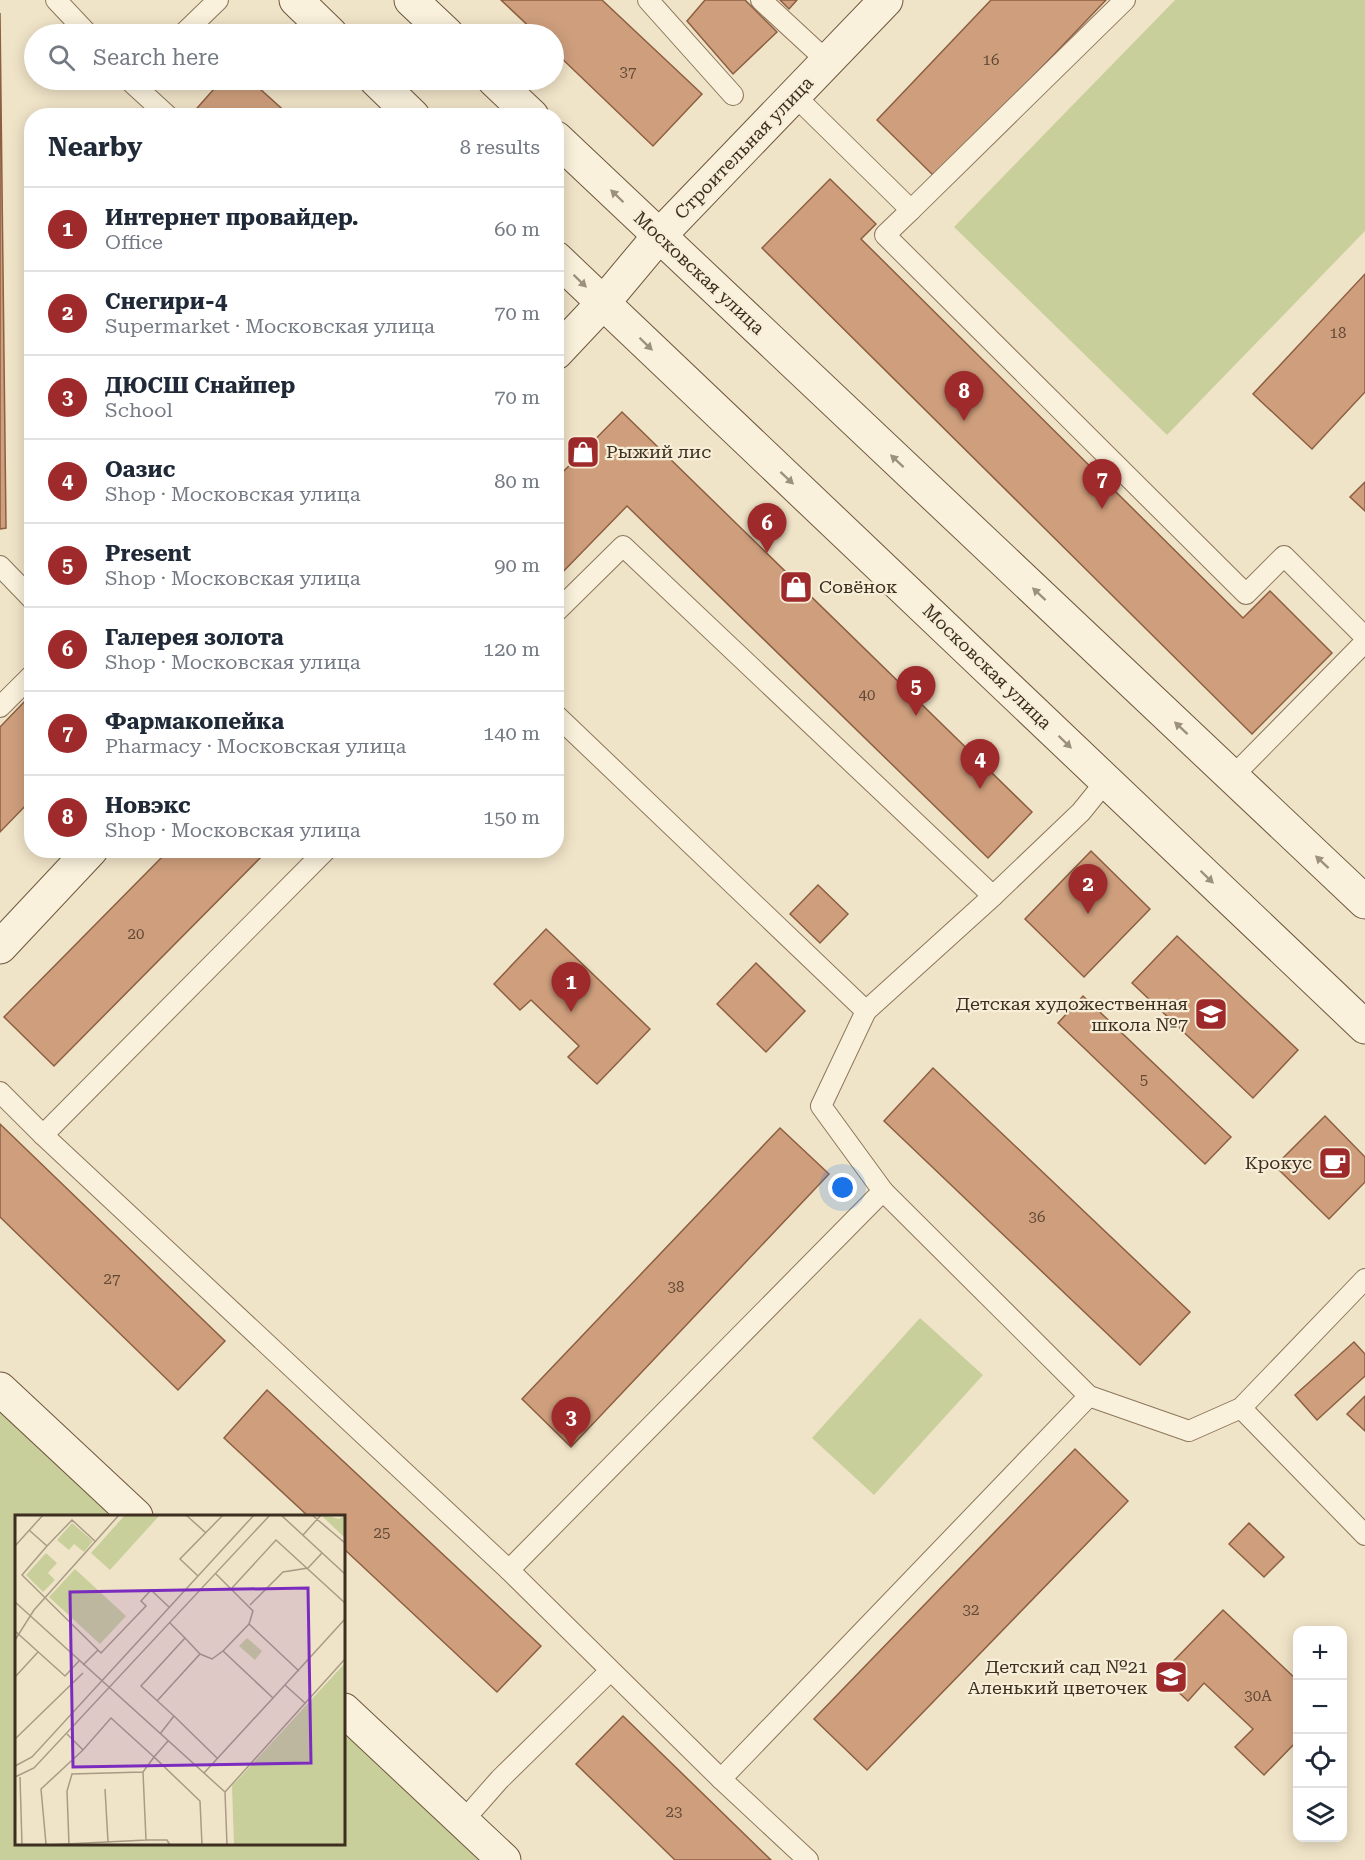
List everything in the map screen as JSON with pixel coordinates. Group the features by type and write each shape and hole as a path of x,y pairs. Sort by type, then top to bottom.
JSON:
{"main road":[{"path":"296,0 321,24"},
{"path":"411,0 436,24"},
{"name":"Строительная улица","path":"564,344 603,303 659,236 886,0"},
{"path":"386,90 404,108"},
{"path":"505,90 524,108"},
{"name":"Московская улица","path":"564,146 1365,902"},
{"name":"Московская улица","path":"564,266 1365,1027"},
{"path":"0,947 83,858"},
{"path":"0,1389 135,1515"},
{"path":"345,1711 504,1860"}],"lane":[{"path":"56,0 79,24"},
{"path":"193,24 218,0"},
{"path":"648,0 733,95"},
{"path":"761,0 827,62"},
{"path":"1125,0 885,236 1246,594 1284,556 1365,637"},
{"path":"142,90 160,108"},
{"path":"794,94 910,210"},
{"path":"564,604 623,546 993,897"},
{"path":"0,566 24,591"},
{"path":"1232,777 1365,642"},
{"path":"0,707 24,683"},
{"path":"564,723 866,1011"},
{"path":"1106,781 1081,812 993,897 866,1011 821,1106 883,1191 1089,1396 1189,1431 1241,1408 1365,1279"},
{"path":"43,1135 318,858"},
{"path":"0,1092 43,1135 509,1570 721,1779 808,1860"},
{"path":"509,1570 883,1191"},
{"path":"721,1779 1089,1396"},
{"path":"1241,1408 1365,1535"},
{"path":"463,1821 500,1779 610,1671"}],"green space":[{"path":"1175,0 1365,0 1365,231 1167,435 954,227"},
{"path":"920,1318 983,1375 874,1495 812,1438"},
{"path":"0,1402 119,1515 15,1515 15,1845 345,1845 345,1731 479,1860 0,1860"}],"building":[{"path":"501,0 602,0 702,94 653,146 564,61 564,24 526,24"},
{"path":"705,0 745,0 777,32 733,74 687,21"},
{"path":"780,0 797,0 789,9"},
{"path":"991,0 1106,0 936,178 877,120"},
{"path":"0,13 6,528 0,529"},
{"path":"213,90 261,90 281,108 197,108"},
{"path":"830,179 876,224 861,239 1243,618 1270,591 1332,653 1252,734 762,248"},
{"path":"1365,274 1365,392 1312,449 1253,394"},
{"path":"622,412 1032,812 988,858 627,506 564,571 564,471"},
{"path":"1365,482 1365,511 1350,497"},
{"path":"24,702 24,807 0,832 0,727"},
{"path":"1091,851 1150,909 1084,977 1025,919"},
{"path":"161,858 260,858 54,1066 4,1017"},
{"path":"818,885 848,914 820,943 790,914"},
{"path":"546,929 650,1029 597,1084 568,1057 579,1046 531,1000 520,1010 494,984"},
{"name":"Детская художественная школа №7","path":"1177,936 1298,1050 1253,1098 1132,983"},
{"path":"756,963 805,1011 766,1052 717,1004"},
{"path":"1083,996 1231,1137 1205,1164 1058,1023"},
{"path":"933,1068 1190,1312 1140,1365 884,1121"},
{"path":"1325,1116 1365,1157 1365,1182 1329,1219 1275,1166"},
{"path":"0,1124 225,1341 178,1390 0,1217"},
{"path":"780,1128 829,1174 571,1447 522,1399"},
{"path":"1354,1342 1365,1354 1365,1376 1317,1420 1295,1395"},
{"path":"267,1390 541,1646 497,1692 345,1550 345,1515 307,1515 224,1438"},
{"path":"1365,1396 1365,1431 1347,1414"},
{"path":"1075,1449 1128,1501 867,1770 814,1719"},
{"path":"1249,1523 1284,1557 1264,1577 1229,1544"},
{"path":"1223,1610 1293,1676 1293,1745 1264,1775 1235,1747 1253,1729 1204,1683 1188,1701 1160,1675"},
{"path":"623,1716 771,1860 675,1860 576,1764"}],"place":[{"name":"Новэкс","path":"964,421"},
{"name":"Рыжий лис","path":"583,452"},
{"name":"Фармакопейка","path":"1102,509"},
{"name":"Галерея золота","path":"767,553"},
{"name":"Совёнок","path":"796,587"},
{"name":"Present","path":"916,716"},
{"name":"Оазис","path":"980,789"},
{"name":"Снегири-4","path":"1088,914"},
{"name":"Интернет провайдер.","path":"571,1012"},
{"name":"Детская художественная школа №7","path":"1211,1014"},
{"name":"Крокус","path":"1335,1163"},
{"name":"ДЮСШ Снайпер","path":"571,1447"},
{"name":"Детский сад №21 Аленький цветочек","path":"1171,1677"}]}
